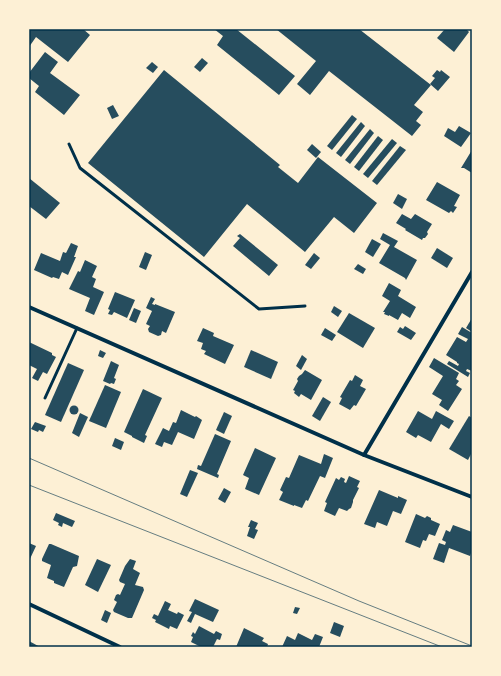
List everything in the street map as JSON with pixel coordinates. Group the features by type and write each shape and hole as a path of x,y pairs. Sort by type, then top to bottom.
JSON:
{"street":[{"path":"364,454 472,272"},
{"path":"29,307 364,454 472,497"},
{"path":"29,604 120,647"}],"lane":[{"path":"69,144 80,168 258,309 306,306"},
{"path":"45,398 77,328"}],"building":[{"path":"29,29 83,29 90,35 68,62 36,37 29,47"},
{"path":"214,29 236,29 295,76 279,95 217,45 223,36"},
{"path":"276,29 359,29 431,85 414,105 423,112 416,121 421,125 412,136 329,71 310,95 297,84 316,61"},
{"path":"445,29 466,29 469,32 454,52 437,38"},
{"path":"45,52 58,62 50,73 80,95 64,115 35,92 39,86 29,78 29,73"},
{"path":"202,58 208,63 200,72 194,67"},
{"path":"152,62 158,67 153,73 146,68"},
{"path":"164,70 280,165 278,167 298,183 318,157 377,203 354,233 334,217 305,252 247,204 204,257 88,163"},
{"path":"437,70 440,72 441,70 450,77 438,91 430,84 435,78 432,76"},
{"path":"113,105 119,116 112,119 107,108"},
{"path":"352,115 357,119 332,150 327,146"},
{"path":"361,122 365,126 341,157 336,153"},
{"path":"459,126 471,133 461,147 444,136 448,128 455,132"},
{"path":"370,129 374,133 350,164 345,160"},
{"path":"378,136 383,140 359,171 354,167"},
{"path":"392,139 397,143 368,178 363,174"},
{"path":"312,144 321,152 316,158 307,150"},
{"path":"400,146 406,150 377,185 372,181"},
{"path":"472,150 472,173 464,168 461,168"},
{"path":"29,178 60,203 46,219 29,206"},
{"path":"437,182 460,195 454,206 457,207 453,213 451,211 449,213 426,200"},
{"path":"398,194 407,199 402,209 393,203"},
{"path":"402,214 411,219 415,214 432,224 425,238 422,240 396,223"},
{"path":"383,233 398,241 394,247 417,260 406,280 379,263 390,245 380,239"},
{"path":"240,234 278,265 269,276 233,246 240,238 237,236"},
{"path":"372,239 381,244 373,257 365,252"},
{"path":"71,243 78,246 74,257 76,257 68,275 62,272 59,279 52,278 34,270 41,253 60,261 63,252 66,253"},
{"path":"437,248 453,258 447,268 431,258"},
{"path":"145,252 152,255 146,270 139,267"},
{"path":"314,253 320,258 311,269 305,265"},
{"path":"85,260 97,266 92,277 96,279 93,287 104,292 94,315 85,311 90,298 69,289 78,271 80,272"},
{"path":"358,264 366,269 363,274 354,269"},
{"path":"389,283 401,290 398,296 416,307 410,318 402,313 398,320 384,314 385,312 383,312 390,301 382,296"},
{"path":"115,292 135,300 127,318 114,312 112,315 108,314 110,310 108,309"},
{"path":"151,297 155,299 152,304 175,312 166,333 162,331 161,335 158,336 149,332 148,329 150,326 146,324 152,311 146,308"},
{"path":"334,306 342,311 338,317 331,312"},
{"path":"134,308 141,311 136,323 129,320"},
{"path":"349,313 375,328 363,348 337,332"},
{"path":"472,318 472,332 466,328"},
{"path":"405,326 416,333 411,340 397,332 400,327 403,329"},
{"path":"462,327 472,333 472,371 467,369 466,371 470,373 468,377 447,364 449,361 458,366 459,364 446,355 457,337 466,342 468,339 458,334"},
{"path":"203,328 214,333 213,336 234,345 225,364 204,354 206,351 201,349 203,343 197,341"},
{"path":"325,328 336,335 332,341 321,335"},
{"path":"29,342 52,353 52,355 56,357 47,374 43,372 38,381 32,378 37,369 29,365"},
{"path":"100,350 106,353 103,358 98,356"},
{"path":"251,350 278,362 271,379 244,367"},
{"path":"302,355 307,359 301,370 296,366"},
{"path":"434,358 459,373 456,379 459,381 456,385 462,389 448,411 439,405 442,400 432,394 443,376 429,367"},
{"path":"111,361 119,365 114,378 116,379 114,384 103,381"},
{"path":"68,363 84,370 61,422 45,415"},
{"path":"305,370 322,380 311,400 301,394 299,397 293,390 298,381 297,379"},
{"path":"355,375 363,380 360,386 366,389 356,406 354,405 350,410 339,404 342,398 340,397 350,380 352,381"},
{"path":"105,385 121,392 106,428 89,421"},
{"path":"143,389 162,398 145,435 147,436 144,443 124,432"},
{"path":"323,397 331,402 320,421 312,416"},
{"path":"72,406 76,406 78,410 76,414 72,414 70,412 70,408"},
{"path":"181,410 202,420 194,439 178,432 172,445 164,442 162,447 155,444 163,428 169,431 173,422 176,423"},
{"path":"418,411 432,419 436,411 454,421 449,429 441,424 431,442 418,435 416,438 406,432"},
{"path":"224,412 232,416 224,434 216,430"},
{"path":"80,413 88,417 79,437 72,433"},
{"path":"469,416 472,418 472,452 468,460 449,449"},
{"path":"35,422 46,426 43,432 39,430 38,432 31,429"},
{"path":"215,434 231,441 217,474 219,475 218,478 197,469 198,465 201,466"},
{"path":"115,438 124,442 121,450 112,446"},
{"path":"255,448 276,458 259,495 245,489 249,478 243,475"},
{"path":"324,454 333,458 325,478 320,476 308,501 306,500 302,508 279,500 283,492 280,490 286,477 289,478 299,455 321,464"},
{"path":"190,470 198,473 187,497 180,494"},
{"path":"349,476 360,481 357,487 359,488 351,508 347,511 339,508 335,516 324,511 327,503 325,502 336,478 339,480 341,477 345,479 344,482 346,483"},
{"path":"224,488 231,492 225,503 218,499"},
{"path":"379,490 407,500 401,514 393,511 387,526 377,522 375,528 364,524"},
{"path":"56,513 75,521 72,527 63,523 62,527 58,525 59,523 53,520"},
{"path":"416,514 425,518 427,516 431,518 431,520 440,524 435,536 429,534 426,541 423,540 420,548 405,542"},
{"path":"251,520 258,523 255,529 258,530 254,539 247,536 250,527 248,527"},
{"path":"453,525 472,532 472,550 470,556 449,548 444,563 433,559 439,543 445,545 446,542 442,540 446,530 450,532"},
{"path":"29,543 36,546 29,561"},
{"path":"49,544 79,556 77,566 73,567 64,587 47,578 51,565 42,561 42,559"},
{"path":"97,559 111,565 98,592 85,585"},
{"path":"130,559 136,561 133,569 140,573 135,585 143,587 144,590 132,618 128,618 114,612 113,610 117,602 114,600 116,595 120,595 125,584 119,580"},
{"path":"195,599 219,610 213,622 195,614 191,623 187,621 192,612 189,611"},
{"path":"165,601 171,604 168,610 184,615 177,629 170,626 169,629 155,622 156,620 152,618 154,614 158,616"},
{"path":"295,607 300,608 297,614 293,613"},
{"path":"105,610 111,613 107,623 101,620"},
{"path":"334,622 344,626 340,637 330,633"},
{"path":"199,626 214,634 216,631 222,634 220,640 217,639 213,647 201,647 191,642 193,632 195,634"},
{"path":"244,628 264,638 262,641 268,644 267,647 236,647"},
{"path":"298,633 312,640 315,634 323,637 319,647 282,647 287,636 295,640"},
{"path":"29,641 40,647 29,647"}],"tram line":[{"path":"29,458 359,601 472,646"},
{"path":"29,485 442,647"}]}
